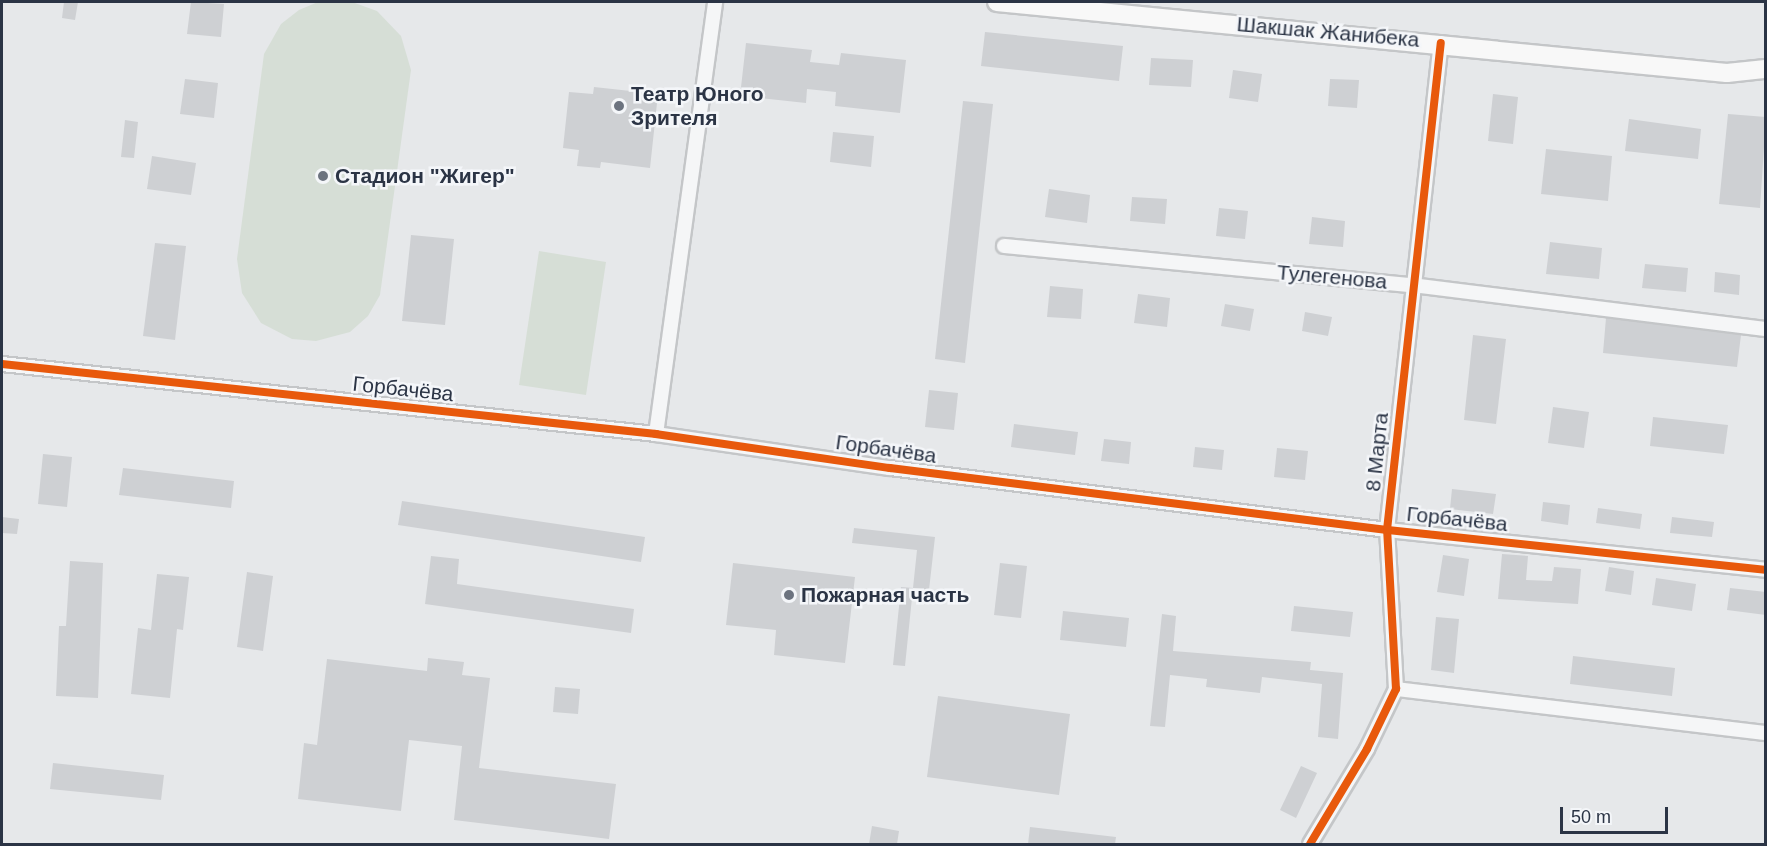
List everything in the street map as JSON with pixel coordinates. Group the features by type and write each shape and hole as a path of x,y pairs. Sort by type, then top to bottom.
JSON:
{"main road":[{"name":"Шакшак Жанибека","path":"997,2 1727,72 1766,69"}],"street":[{"path":"656,434 715,2"},
{"name":"8 Марта","path":"1310,844 1367,748 1396,689 1387,530 1440,43"},
{"name":"Тулегенова","path":"1004,246 1412,285 1766,329"},
{"name":"Горбачёва","path":"2,364 656,434 890,468 1387,530 1766,570"},
{"path":"1396,689 1766,733"}],"shaded area":[{"name":"Стадион \"Жигер\"","path":"318,2 352,2 377,11 401,36 411,70 380,295 368,316 350,332 316,341 292,339 261,323 242,293 237,259 264,54 281,24 299,10"},
{"path":"539,251 606,262 586,395 519,385"}],"building":[{"path":"64,2 78,2 75,20 62,18"},
{"path":"191,2 224,4 221,37 187,34"},
{"path":"985,32 1123,46 1119,81 981,66"},
{"path":"746,43 812,50 810,62 839,65 841,53 906,60 900,113 835,106 836,92 807,89 806,103 740,96"},
{"path":"1151,58 1193,60 1191,87 1149,85"},
{"path":"1233,70 1262,74 1258,102 1229,98"},
{"path":"185,79 218,83 214,118 180,114"},
{"path":"1330,79 1359,80 1357,108 1328,106"},
{"path":"594,87 658,94 650,168 601,162 600,168 577,166 579,150 563,148 569,92 593,94"},
{"path":"1493,94 1518,97 1513,144 1488,141"},
{"path":"963,101 993,104 965,363 935,359"},
{"path":"1728,114 1766,117 1760,208 1719,204"},
{"path":"1629,119 1701,129 1698,159 1625,151"},
{"path":"125,120 138,122 134,158 121,157"},
{"path":"833,132 874,136 871,167 830,162"},
{"path":"1546,149 1612,156 1608,201 1541,194"},
{"path":"152,156 196,163 191,195 147,189"},
{"path":"1049,189 1090,195 1087,223 1045,217"},
{"path":"1132,197 1167,199 1165,224 1130,221"},
{"path":"1219,208 1248,211 1245,239 1216,236"},
{"path":"1312,217 1345,221 1343,247 1309,244"},
{"path":"411,235 454,239 445,325 402,321"},
{"path":"1550,242 1602,248 1599,279 1546,274"},
{"path":"155,243 186,246 175,340 143,336"},
{"path":"1645,264 1688,268 1686,292 1642,288"},
{"path":"1715,272 1740,275 1739,295 1714,292"},
{"path":"1050,286 1083,289 1081,319 1047,317"},
{"path":"1138,294 1170,298 1167,327 1134,323"},
{"path":"1225,304 1254,309 1250,331 1221,326"},
{"path":"1305,312 1332,317 1328,336 1302,331"},
{"path":"1606,318 1741,335 1737,367 1603,353"},
{"path":"1473,335 1506,339 1496,424 1464,420"},
{"path":"929,390 958,393 954,430 925,427"},
{"path":"1553,407 1589,412 1584,448 1548,443"},
{"path":"1653,417 1728,425 1724,454 1650,446"},
{"path":"1014,424 1078,432 1075,455 1011,447"},
{"path":"1104,439 1131,442 1129,464 1101,461"},
{"path":"1195,447 1224,450 1222,470 1193,467"},
{"path":"1277,448 1308,451 1305,480 1274,477"},
{"path":"43,454 72,457 67,507 38,504"},
{"path":"123,468 234,481 231,508 119,495"},
{"path":"1452,489 1496,494 1493,514 1450,509"},
{"path":"402,501 645,537 641,562 398,525"},
{"path":"1543,502 1570,505 1568,525 1541,521"},
{"path":"1598,508 1642,514 1640,529 1596,523"},
{"path":"2,517 19,519 17,534 2,533"},
{"path":"1672,517 1714,522 1712,537 1670,533"},
{"path":"854,528 935,537 929,590 913,588 917,550 852,543"},
{"path":"1502,554 1528,556 1526,580 1552,581 1554,567 1581,569 1578,604 1498,599"},
{"path":"1443,555 1469,559 1464,596 1437,592"},
{"path":"431,556 459,559 457,584 634,609 631,633 425,604"},
{"path":"70,561 103,563 98,698 56,696 59,626 66,626"},
{"path":"733,563 855,577 845,663 774,655 776,630 726,625"},
{"path":"1000,563 1027,566 1021,618 994,615"},
{"path":"1609,567 1634,571 1631,595 1605,591"},
{"path":"247,572 273,576 263,651 237,647"},
{"path":"157,574 189,577 183,630 177,629 170,698 131,694 138,628 151,630"},
{"path":"1656,578 1696,584 1692,611 1652,605"},
{"path":"901,587 913,588 905,666 893,665"},
{"path":"1730,588 1766,592 1766,615 1727,610"},
{"path":"1294,606 1353,612 1350,637 1291,631"},
{"path":"1063,611 1129,618 1126,647 1060,640"},
{"path":"1162,614 1176,616 1173,651 1311,662 1310,670 1343,673 1338,739 1318,737 1322,684 1262,677 1260,693 1206,687 1207,679 1170,675 1165,727 1150,726"},
{"path":"1436,617 1459,619 1454,673 1431,670"},
{"path":"1573,656 1675,668 1672,696 1570,684"},
{"path":"428,658 464,662 462,675 490,678 479,768 616,784 609,839 454,820 462,746 409,740 401,811 298,799 304,743 317,745 327,659 427,671"},
{"path":"555,687 580,689 578,714 553,712"},
{"path":"938,696 1070,714 1059,795 927,777"},
{"path":"53,763 164,775 161,800 50,789"},
{"path":"1301,766 1317,773 1296,818 1280,810"},
{"path":"872,826 899,831 897,844 869,844"},
{"path":"1030,827 1116,837 1115,844 1028,844"}],"cycle path":[{"path":"1310,844 1367,749 1396,689 1387,530 1441,43"},
{"path":"2,364 656,434 890,468 1387,530 1766,570"}],"place":[{"name":"Театр Юного Зрителя","path":"619,106"},
{"name":"Стадион \"Жигер\"","path":"323,176"},
{"name":"Пожарная часть","path":"789,595"}]}
